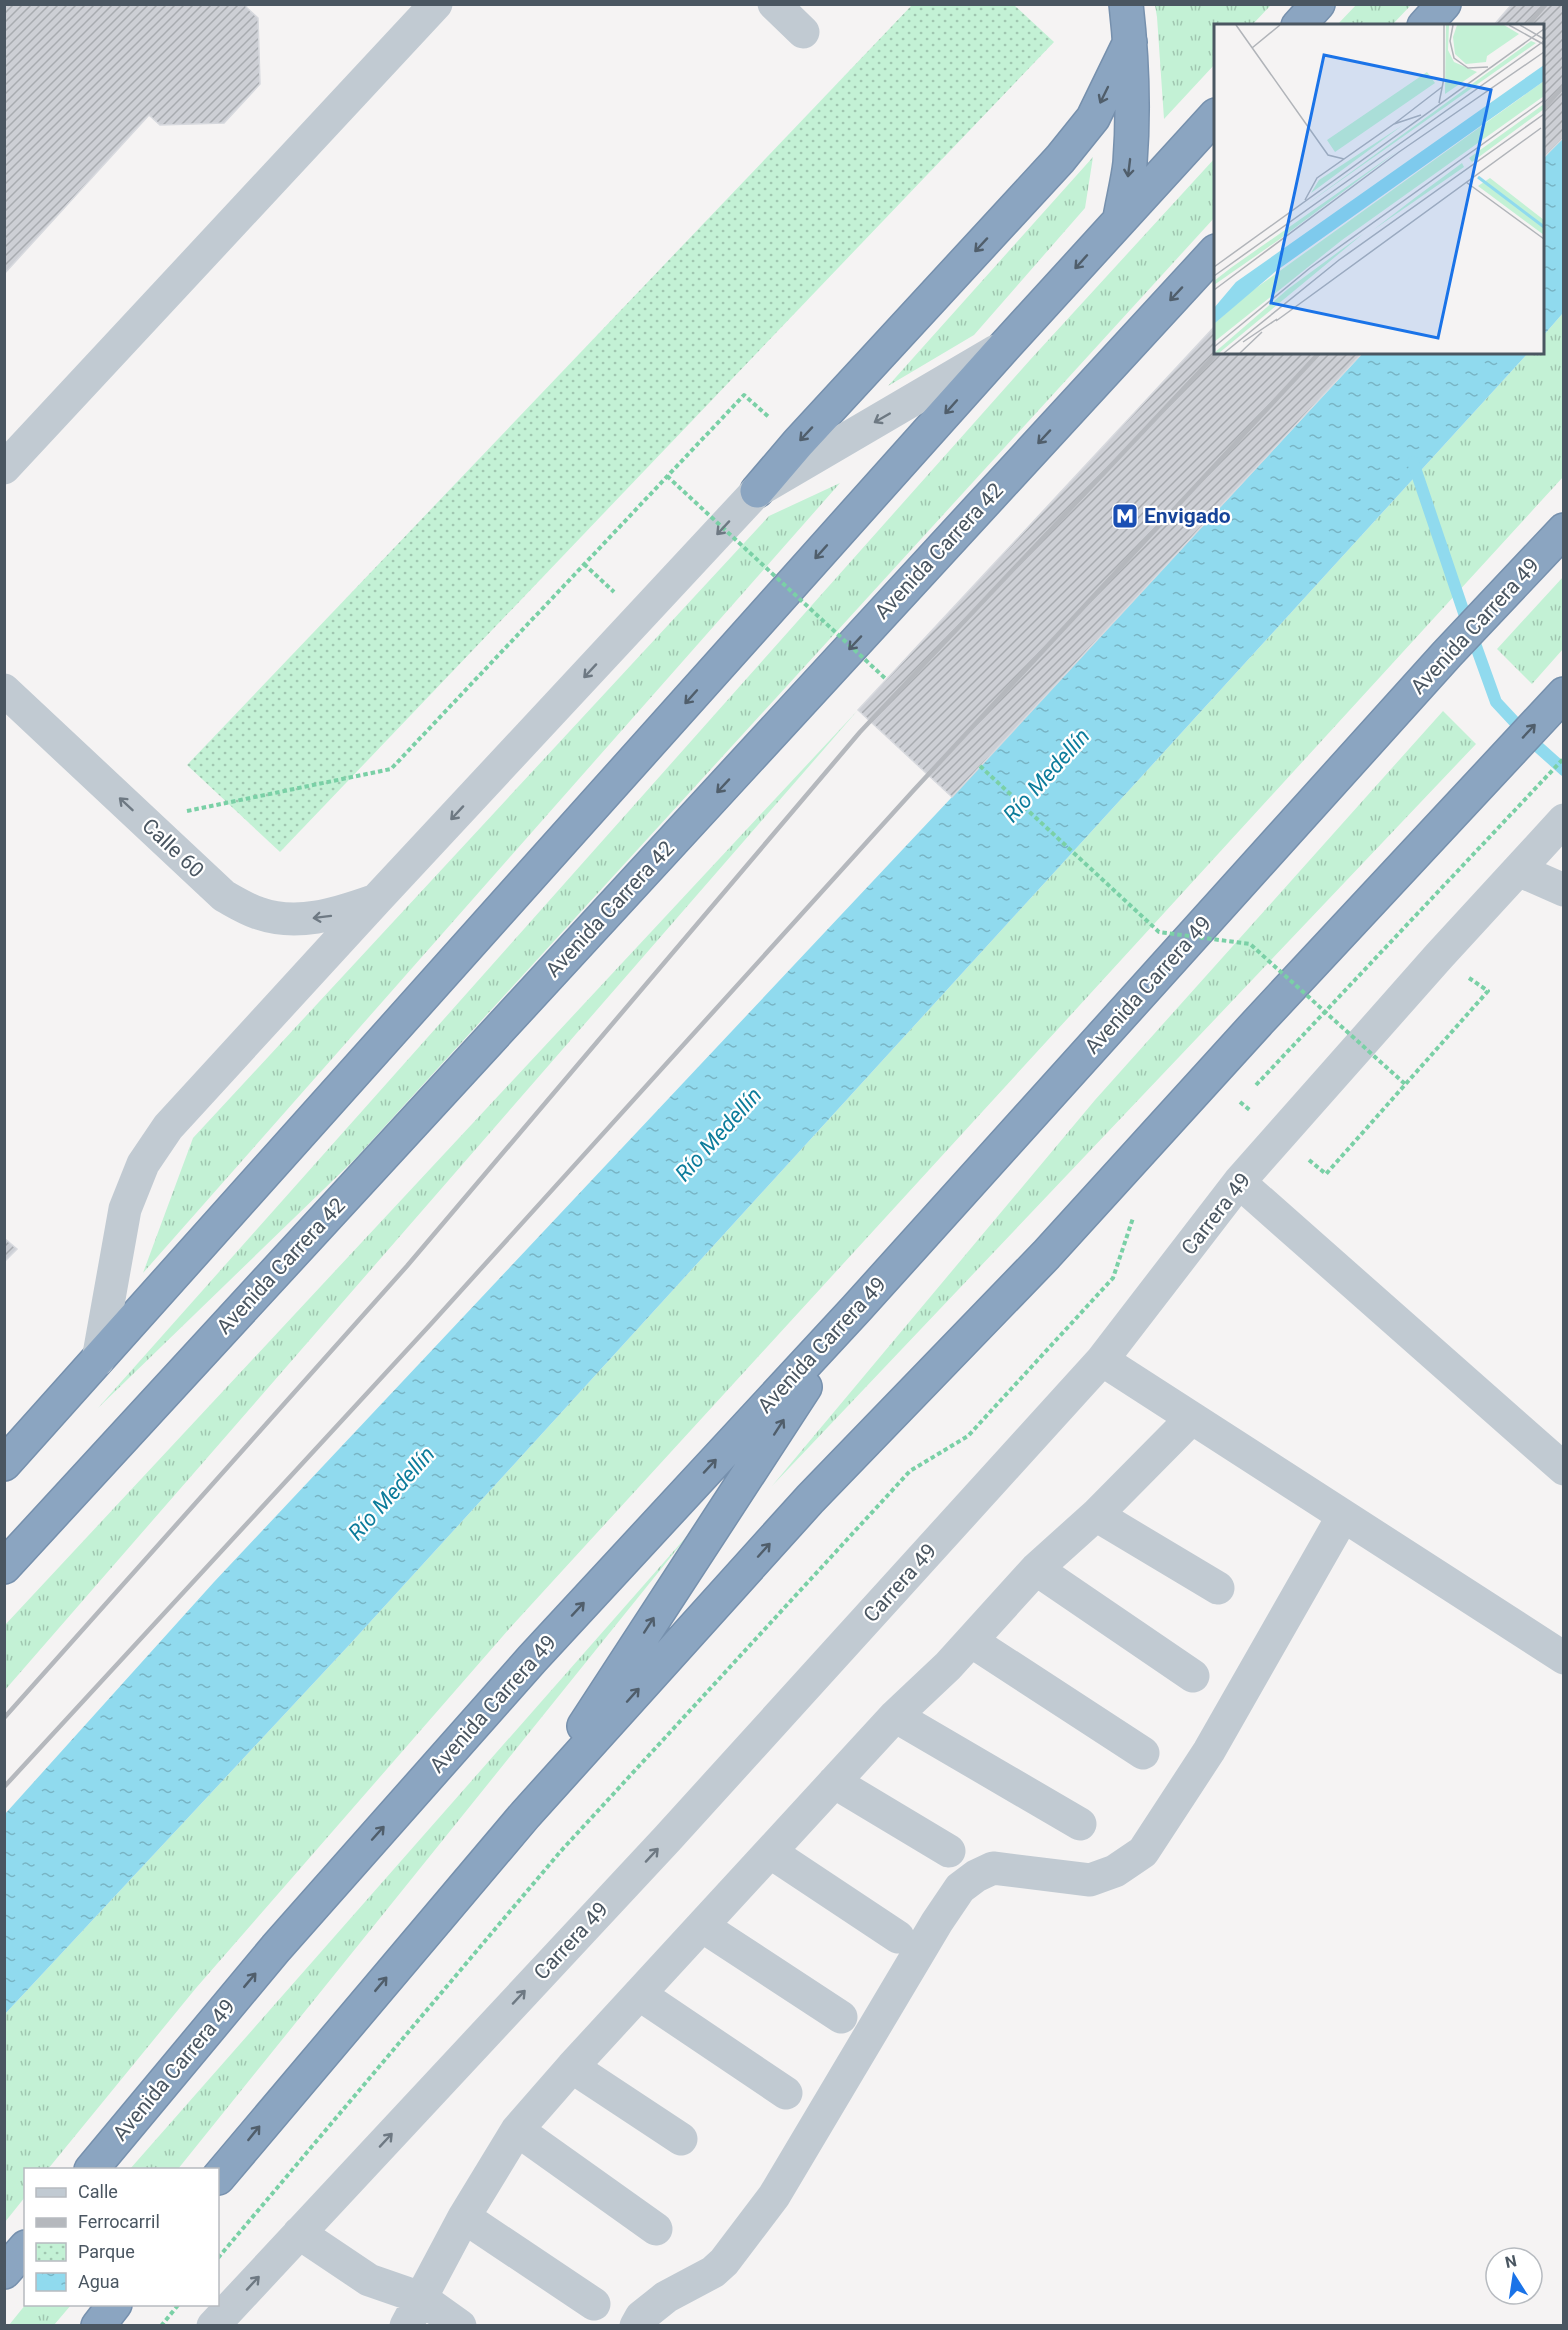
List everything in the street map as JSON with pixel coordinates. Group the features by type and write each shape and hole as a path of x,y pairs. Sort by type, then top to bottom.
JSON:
{"highway":[{"path":"1120,218 1130,165 1132,113 1130,42 1126,4"},
{"path":"1300,24 1318,4"},
{"path":"1426,24 1444,4"},
{"path":"757,491 806,434 1060,159 1093,118 1130,42"},
{"path":"4,1464 1005,346 1214,116"},
{"name":"Avenida Carrera 42","path":"4,1567 1214,252"},
{"name":"Avenida Carrera 49","path":"92,2168 276,1948 532,1659 856,1309 1447,654 1563,530"},
{"path":"219,2177 525,1815 810,1499 1046,1255 1259,1021 1563,694"},
{"path":"525,1815 856,1309"},
{"path":"4,2272 24,2249"},
{"path":"98,2325 113,2306"}],"street":[{"path":"4,468 436,4"},
{"path":"774,4 803,32"},
{"path":"98,1360 125,1209 143,1164 168,1127 757,491 1005,346"},
{"name":"Calle 60","path":"4,690 224,896 258,913 293,920 331,916 377,899"},
{"name":"Carrera 49","path":"213,2325 667,1839 1102,1360 1239,1182 1562,822"},
{"path":"1518,870 1563,890"},
{"path":"1239,1182 1563,1469"},
{"path":"1102,1360 1563,1658"},
{"path":"414,2312 464,2217 517,2130 572,2067 895,1716 948,1666 1036,1569 1096,1515 1192,1418"},
{"path":"1096,1515 1218,1588"},
{"path":"636,2325 666,2297 713,2272 724,2262 774,2196 937,1922 960,1888 976,1876 993,1868 1090,1880 1115,1871 1143,1852 1209,1751 1343,1516"},
{"path":"1036,1569 1193,1676"},
{"path":"971,1641 1143,1753"},
{"path":"895,1716 1080,1824"},
{"path":"834,1782 949,1851"},
{"path":"770,1852 898,1937"},
{"path":"702,1926 841,2017"},
{"path":"639,1994 786,2093"},
{"path":"572,2067 681,2139"},
{"path":"517,2130 656,2229"},
{"path":"464,2217 594,2304"},
{"path":"299,2233 414,2312 460,2325"}],"path":[{"path":"144,820 391,768 744,395"},
{"path":"667,476 887,680"},
{"path":"1248,1093 1563,758"},
{"path":"980,766 1159,932 1250,944 1405,1084"},
{"path":"1326,1174 1488,991"},
{"path":"1232,1110 1240,1102"},
{"path":"219,2257 568,1843 910,1471 968,1436 1113,1278 1134,1214"},
{"path":"161,2325 177,2306"}],"green space":[{"path":"913,4 1014,5 1054,42 280,852 187,765"},
{"path":"1155,4 1271,5 1253,24 1214,24 1214,65 1164,119"},
{"path":"1357,4 1411,4 1393,24 1338,24"},
{"path":"1093,157 1085,208 974,335 888,386"},
{"path":"1214,159 1214,218 355,1159 98,1408 1030,360"},
{"path":"1563,313 1563,477 509,1629 196,1988 49,2168 24,2168 24,2198 5,2222 5,2014 351,1643 1527,354 1544,354 1544,335"},
{"path":"840,483 143,1273 193,1138 769,516"},
{"path":"1563,577 1563,649 1532,684 1497,649"},
{"path":"858,710 5,1690 5,1625"},
{"path":"1443,711 1476,744 772,1486 1095,1100"},
{"path":"694,1528 179,2168 131,2168"},
{"path":"24,2306 70,2306 54,2325 9,2325"}],"water":[{"path":"1563,137 1563,313 1544,335 1544,158"},
{"name":"Río Medellín","path":"1362,354 1527,354 351,1643 5,2014 5,1814 214,1582 952,797"}],"building":[{"path":"4,4 248,4 246,7 258,18 260,84 224,123 160,125 149,115 4,274"},
{"path":"1512,4 1564,4 1564,137 1544,157 1544,24 1495,24"},
{"name":"Envigado","path":"1214,327 1214,354 1361,354 952,797 858,710"},
{"path":"4,1238 17,1249 4,1262"}],"waterway":[{"path":"1413,462 1496,702 1536,745 1564,770"}],"railway":[{"path":"1529,24 1546,4"},
{"path":"1544,108 1564,86"},
{"path":"4,1718 407,1266 860,732 1216,354"},
{"path":"4,1787 430,1325 913,791 1318,354"}],"place":[{"name":"Envigado","path":"1125,516"}]}
